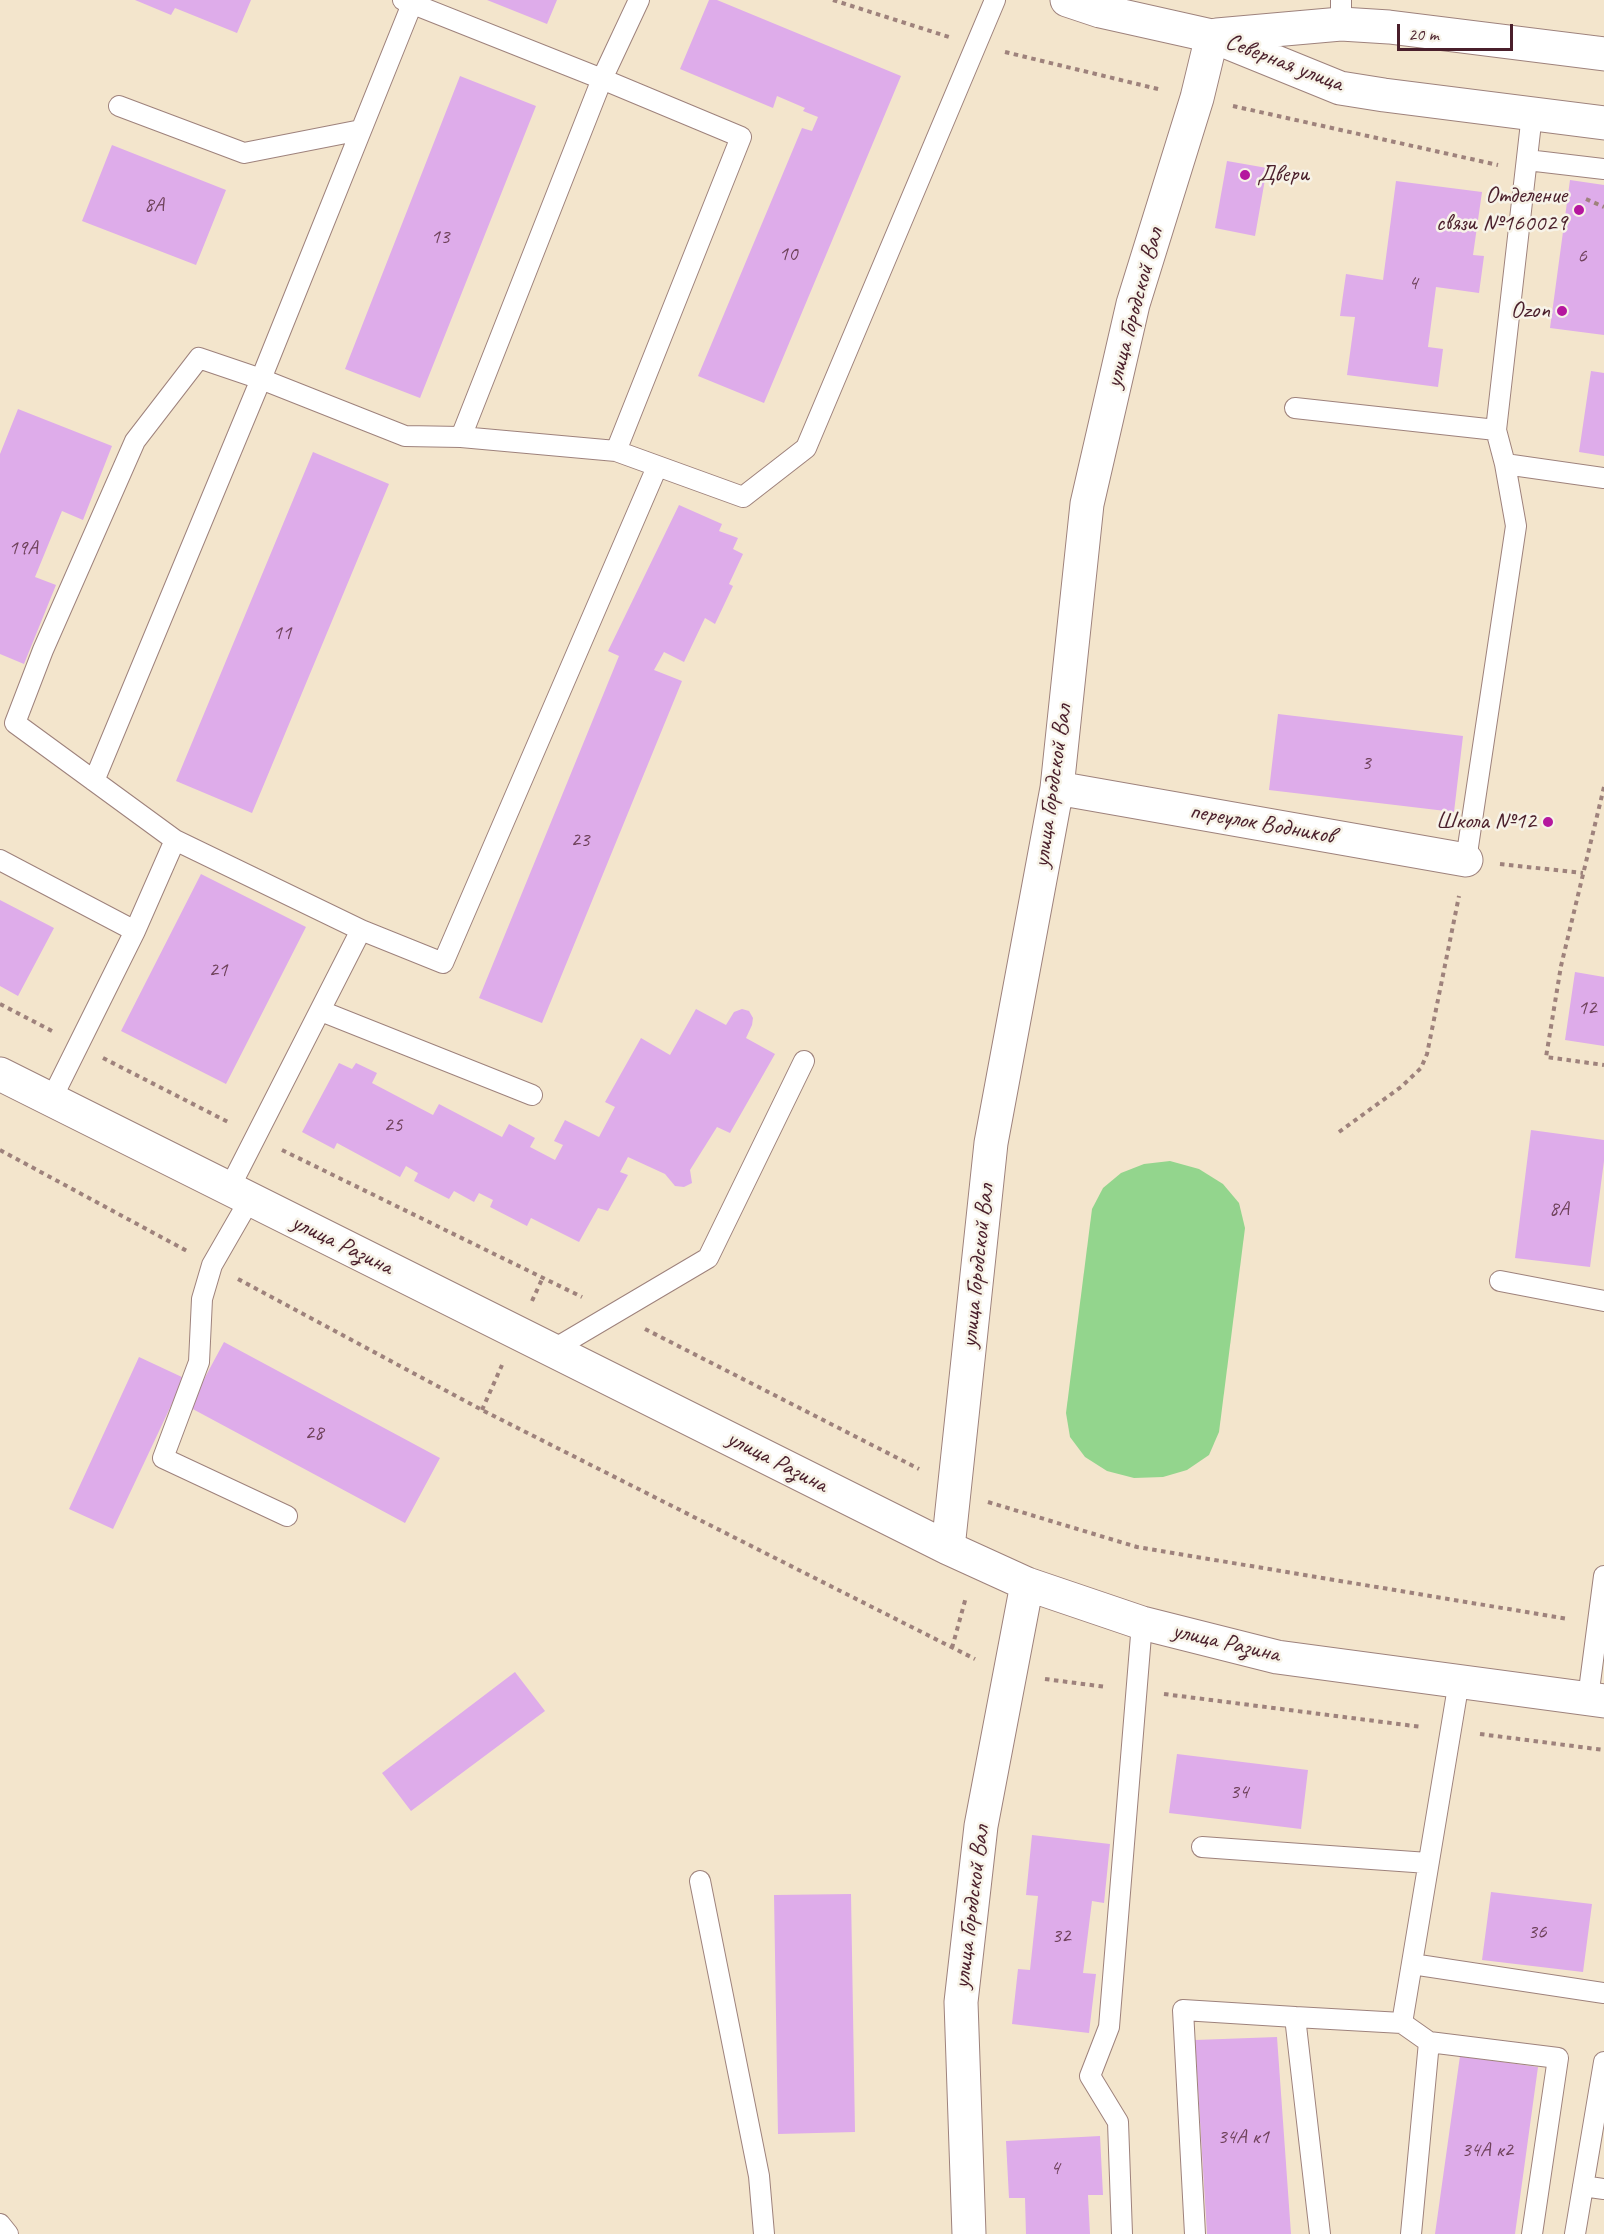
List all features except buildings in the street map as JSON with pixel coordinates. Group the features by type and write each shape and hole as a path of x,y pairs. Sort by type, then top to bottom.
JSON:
{"street":[{"path":"1067,0 1100,11 1212,36"},
{"name":"Северная улица","path":"1212,36 1341,12 1389,27 1604,54"},
{"name":"Северная улица","path":"1212,36 1340,88 1604,123"},
{"name":"улица Городской Вал","path":"948,1548 991,1143 1057,789 1087,504 1133,304 1197,98 1212,36"},
{"name":"переулок Водников","path":"1057,789 1466,860"},
{"name":"улица Разина","path":"0,1074 948,1548 1027,1584 1142,1623 1277,1657 1596,1700"},
{"name":"улица Городской Вал","path":"969,2234 961,2002 981,1826 1027,1584"}],"lane":[{"path":"461,437 602,79 639,0"},
{"path":"657,467 443,963 361,930 175,840 15,723 43,650 135,441 199,358 261,379 405,436 461,437 616,451 743,496 806,448 995,0"},
{"path":"94,781 261,379 361,130 407,2 741,137 616,451"},
{"path":"119,106 244,153 361,130"},
{"path":"1466,860 1516,526 1505,464 1496,430 1532,114"},
{"path":"1527,160 1604,169"},
{"path":"1295,408 1496,430"},
{"path":"1505,464 1604,478"},
{"path":"51,1100 135,931 175,840"},
{"path":"0,860 135,931"},
{"path":"287,1516 163,1458 199,1362 202,1299 212,1265 240,1194 257,1138 361,930"},
{"path":"321,1011 532,1095"},
{"path":"554,1349 708,1258 804,1061"},
{"path":"1500,1281 1604,1301"},
{"path":"1596,1700 1597,1623 1604,1576"},
{"path":"1122,2234 1118,2122 1090,2076 1109,2027 1142,1623"},
{"path":"1402,2023 1459,1681"},
{"path":"1202,1847 1428,1863"},
{"path":"700,1881 759,2176 764,2234"},
{"path":"1412,1964 1604,1993"},
{"path":"1196,2234 1182,2010 1402,2023 1429,2042 1558,2058 1532,2234"},
{"path":"1295,2017 1320,2234"},
{"path":"1411,2234 1429,2042"},
{"path":"1575,2234 1604,2062"},
{"path":"1583,2186 1604,2189"},
{"path":"0,2224 8,2234"}],"path":[{"path":"1604,787 1561,966 1546,1057 1604,1065"},
{"path":"1339,1132 1401,1087 1421,1068 1427,1054 1466,860 1583,873"},
{"path":"0,1004 257,1138 615,1313 954,1487 993,1504 1137,1547 1597,1623"},
{"path":"0,1150 482,1410 952,1648 1010,1675 1604,1750"}],"green space":[{"path":"1170,1161 1199,1169 1223,1184 1239,1203 1245,1228 1219,1432 1209,1455 1187,1470 1163,1477 1134,1478 1107,1471 1085,1457 1070,1437 1066,1413 1092,1209 1103,1188 1121,1173 1144,1164"}],"place":[{"name":"Двери","path":"1245,175"},
{"name":"Отделение связи №160029","path":"1579,210"},
{"name":"Ozon","path":"1562,311"},
{"name":"Школа №12","path":"1548,822"}]}
